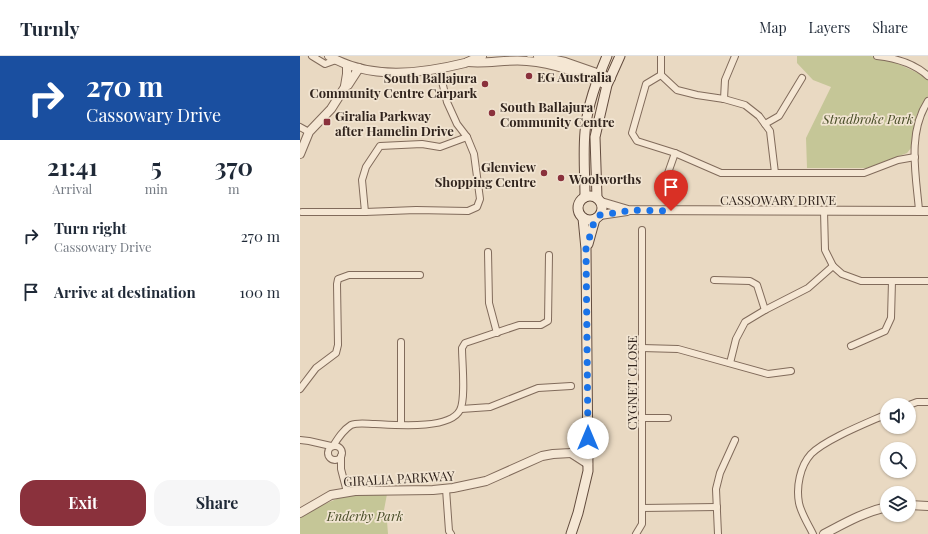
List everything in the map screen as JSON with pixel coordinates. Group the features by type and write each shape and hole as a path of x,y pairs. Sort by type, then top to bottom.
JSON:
{"main road":[{"path":"585,197 585,132 599,77 607,56"},
{"path":"586,249 602,209 599,200 595,137 609,81 620,56"},
{"path":"571,534 584,487 588,464 586,249 583,218 578,210 578,205 581,200 589,196 599,200"},
{"path":"583,218 590,220 598,217"}],"street":[{"path":"312,56 325,64 332,58 347,65 391,73 439,69 467,62 482,56"},
{"path":"538,56 565,62 609,81"},
{"path":"662,56 660,58 661,74 676,90 745,105 759,116 770,131 775,173"},
{"path":"724,100 726,80 735,56"},
{"path":"877,56 895,57 923,71 928,76"},
{"path":"467,62 537,62 599,77"},
{"path":"345,87 347,65"},
{"path":"300,154 309,132 331,109 359,68"},
{"path":"302,212 416,210 468,212 477,207 480,199 474,154 467,137 457,124 448,102 439,69"},
{"path":"661,74 646,84 632,133 637,141 675,153 721,173 864,173 898,160 915,157"},
{"path":"765,124 779,116 802,78"},
{"path":"919,210 915,157 916,128 928,101"},
{"path":"300,127 309,132"},
{"path":"365,212 362,180 366,166 380,146 422,144 440,147 467,137"},
{"path":"668,173 675,153"},
{"name":"CASSOWARY DRIVE","path":"599,200 628,210 928,211"},
{"name":"CASSOWARY DRIVE","path":"598,217 628,210"},
{"path":"824,211 825,250 833,266 842,274 861,281 928,281"},
{"name":"CYGNET CLOSE","path":"636,534 642,524 642,230"},
{"path":"488,252 489,303 497,333"},
{"path":"329,456 329,450 340,436 347,428 356,424 420,426 447,420 457,414 461,409 462,348 465,343 519,325 541,325 548,321 549,255"},
{"path":"730,363 736,339 745,322 808,288 833,266"},
{"path":"300,389 316,368 336,353 338,345 336,284 338,279 349,275 420,275"},
{"path":"714,280 750,281 757,285 765,310"},
{"path":"851,346 885,330 891,318 892,281"},
{"path":"401,342 401,425"},
{"path":"642,348 678,349 768,374 791,371"},
{"path":"461,409 490,407 538,388 571,386"},
{"path":"916,402 928,402"},
{"path":"813,534 799,504 798,487 802,470 811,454 831,440 880,417"},
{"path":"642,418 668,418"},
{"path":"340,436 340,447 342,451 338,458 347,492"},
{"path":"300,440 340,447"},
{"path":"718,534 716,489 720,474 734,440"},
{"path":"319,444 331,459 338,458"},
{"name":"GIRALIA PARKWAY","path":"300,513 331,495 347,492 446,489 486,481 542,456 571,453 588,448"},
{"path":"571,453 588,464"},
{"path":"446,489 450,534"},
{"path":"916,505 928,506"},
{"path":"642,508 717,507"},
{"path":"824,534 855,518 880,509"}],"green space":[{"name":"Stradbroke Park","path":"797,56 871,56 892,61 920,74 928,80 928,96 917,114 911,148 907,153 867,168 807,168 806,138 831,87 813,80 797,63"},
{"name":"Enderby Park","path":"364,494 387,494 384,510 388,534 300,534 300,517 339,498"}],"place":[{"name":"EG Australia","path":"529,76"},
{"name":"South Ballajura Community Centre Carpark","path":"485,84"},
{"name":"South Ballajura Community Centre","path":"492,113"},
{"name":"Giralia Parkway after Hamelin Drive","path":"327,122"},
{"name":"Glenview Shopping Centre","path":"544,173"},
{"name":"Woolworths","path":"561,178"}],"route":[{"path":"588,438 586,249 595,219 600,215 608,215 628,210 671,211"}]}
